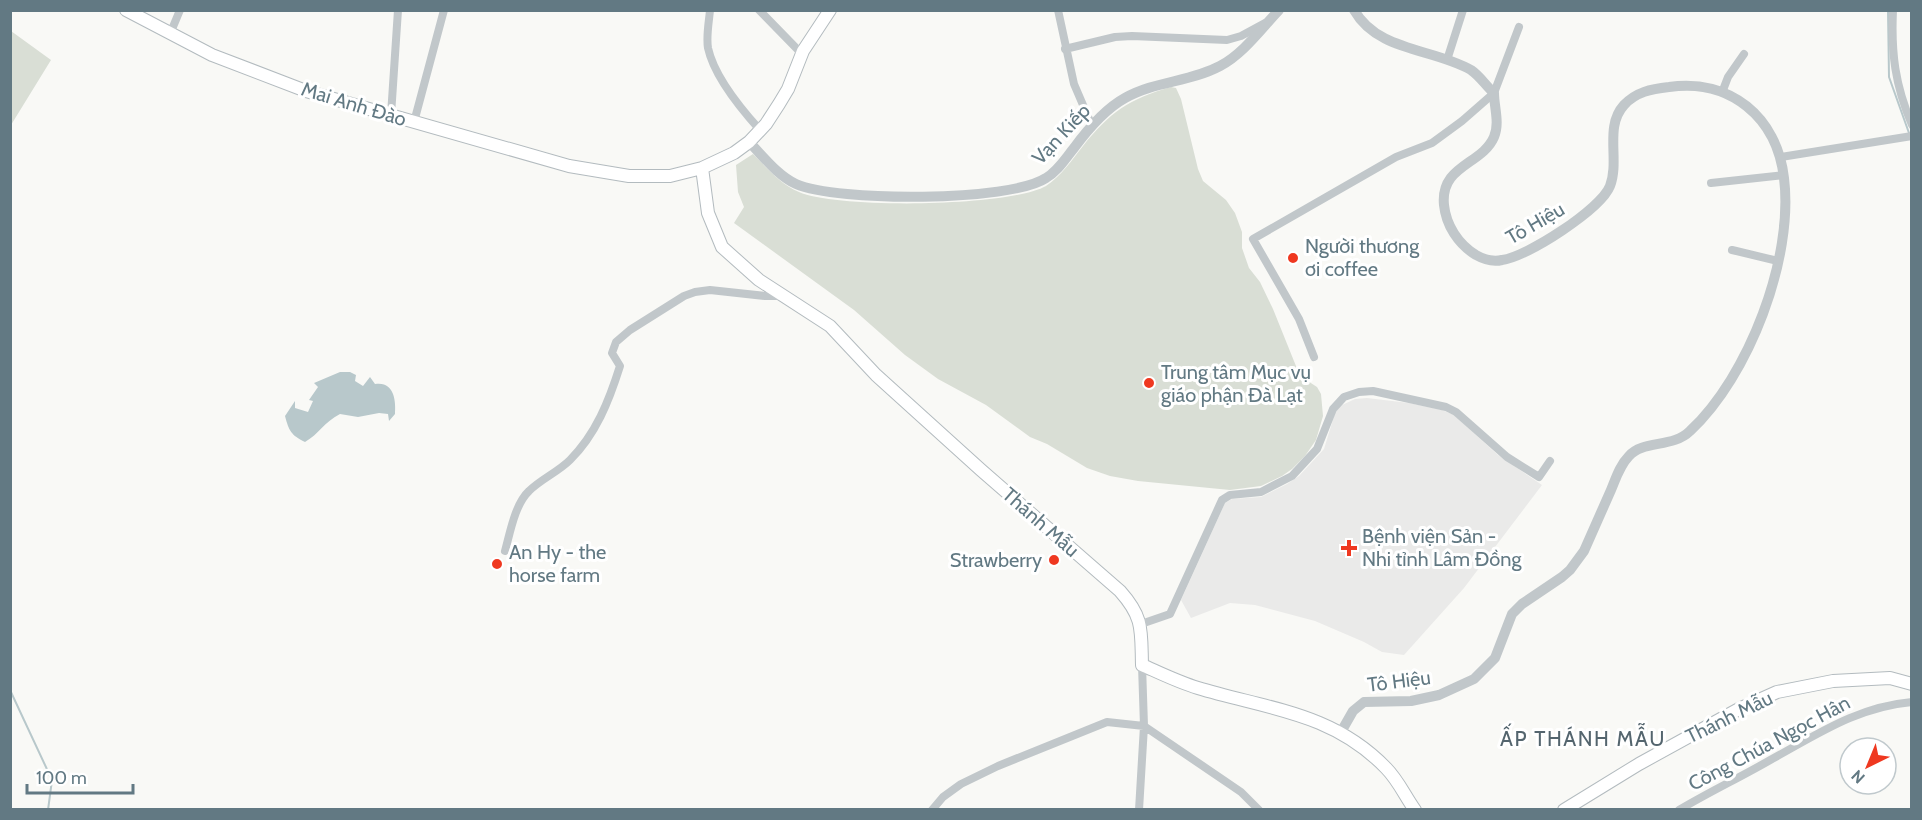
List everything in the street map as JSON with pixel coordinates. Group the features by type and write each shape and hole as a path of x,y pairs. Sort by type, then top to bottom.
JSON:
{"main road":[{"name":"Mai Anh Đào","path":"126,10 212,55 306,91 568,166 629,176 670,176 702,168 734,153 749,142 771,116 788,89 802,54 830,10"},
{"name":"Thánh Mẫu","path":"702,168 708,213 722,247 746,270 830,326 894,391 1042,524 1096,569 1133,606 1140,624 1142,665"},
{"path":"1142,665 1196,688 1296,714 1341,732 1392,774 1414,810"},
{"name":"Thánh Mẫu","path":"1564,810 1639,764 1739,709 1777,692 1833,681 1890,678 1911,684"}],"street":[{"path":"170,34 180,10"},
{"path":"391,115 398,10"},
{"path":"414,122 444,10"},
{"path":"710,10 708,47 713,62 733,96 760,130"},
{"path":"759,10 802,54"},
{"path":"1058,10 1074,84 1092,126"},
{"name":"Vạn Kiếp","path":"749,142 786,178 816,191 884,196 944,195 1016,189 1044,180 1059,167 1092,126 1127,97 1154,86 1221,66 1238,53 1280,10"},
{"path":"1354,10 1365,27 1376,35 1472,71 1494,93"},
{"path":"1447,60 1463,10"},
{"path":"1893,10 1894,71 1911,125"},
{"path":"1065,49 1115,36 1227,40 1241,36 1268,22"},
{"path":"1314,357 1299,319 1253,239 1396,157 1432,143 1462,121 1494,93 1519,27"},
{"path":"1722,90 1744,54"},
{"name":"Tô Hiệu","path":"1341,732 1353,711 1365,702 1412,701 1439,695 1474,679 1491,664 1500,649 1512,614 1522,604 1562,578 1584,551 1618,472 1629,456 1642,448 1680,439 1690,432 1713,405 1738,368 1752,339 1767,303 1778,261 1787,210 1784,175 1771,135 1758,117 1736,98 1722,90 1676,85 1648,90 1632,98 1620,110 1616,117 1613,138 1612,177 1609,188 1586,214 1512,258 1498,261 1478,257 1457,238 1448,222 1444,200 1446,185 1450,178 1487,147 1494,136 1496,119 1494,93"},
{"path":"1780,157 1911,136"},
{"path":"1711,183 1784,175"},
{"path":"1732,250 1778,261"},
{"path":"505,551 514,518 527,492 570,460 593,431 608,404 620,366 612,353 616,342 639,324 684,296 695,292 710,290 783,296"},
{"path":"1140,624 1170,614 1222,500 1230,495 1260,492 1292,476 1317,449 1325,434 1333,409 1344,397 1359,392 1373,392 1446,407 1456,412 1507,457 1539,477 1550,461"},
{"path":"1139,810 1144,726 1142,665"},
{"name":"Công Chúa Ngọc Hân","path":"1678,810 1827,727 1871,709 1911,702"},
{"path":"932,810 943,797 961,784 998,766 1107,722 1144,726 1241,792 1259,810"}],"shaded area":[{"path":"11,31 51,60 11,125"},
{"path":"1171,87 1176,88 1181,99 1203,181 1226,200 1235,213 1242,232 1242,248 1249,268 1260,282 1273,309 1300,376 1317,387 1321,394 1323,416 1316,440 1292,469 1261,486 1230,490 1138,481 1110,476 1087,468 1047,444 1030,437 986,405 938,379 905,355 854,310 734,223 744,207 738,192 736,165 753,154 786,185 799,192 819,197 885,203 962,202 997,198 1026,193 1046,186 1061,173 1102,124 1121,108"},
{"path":"340,372 350,372 356,375 355,381 363,386 370,377 375,384 386,385 390,388 395,403 395,414 389,421 388,414 379,413 358,417 340,414 305,442 291,432 285,416 295,401 295,408 308,412 313,401 309,400 318,387 314,383"},
{"name":"Bệnh viện Sản - Nhi tỉnh Lâm Đồng","path":"1367,398 1409,403 1454,415 1498,455 1542,485 1464,588 1404,655 1382,652 1315,621 1255,605 1230,603 1191,618 1181,600 1225,503 1232,499 1261,497 1299,476 1324,449 1335,413 1340,406 1355,399"}],"waterway":[{"path":"1888,10 1889,77 1909,133"},
{"path":"10,690 52,780 48,810"}],"place":[{"name":"Người thương ơi coffee","path":"1293,258"},
{"name":"Trung tâm Mục vụ giáo phận Đà Lạt","path":"1149,383"},
{"name":"Bệnh viện Sản - Nhi tỉnh Lâm Đồng","path":"1349,548"},
{"name":"Strawberry","path":"1054,560"},
{"name":"An Hy - the horse farm","path":"497,564"}],"district":[{"name":"ẤP THÁNH MẪU","path":"1583,738"}]}
